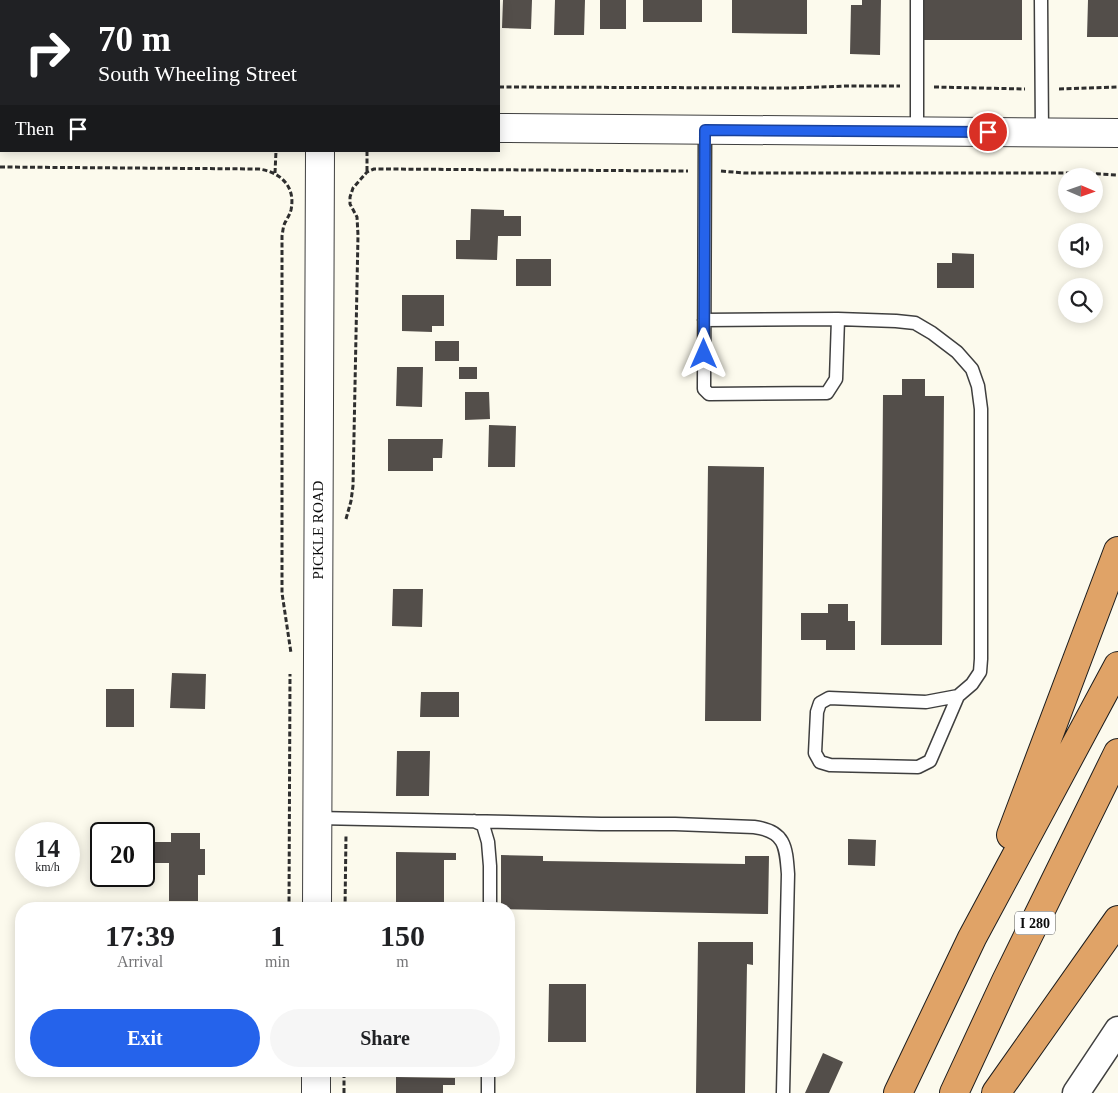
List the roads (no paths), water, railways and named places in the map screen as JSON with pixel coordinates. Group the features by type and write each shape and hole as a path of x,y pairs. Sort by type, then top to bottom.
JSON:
{"highway":[{"path":"972,938 1118,551"},
{"path":"898,1093 972,938 1118,666"},
{"name":"I 280","path":"954,1093 1006,981 1118,753"},
{"path":"996,1093 1118,920"}],"street":[{"path":"500,128 1118,133"},
{"name":"PICKLE ROAD","path":"317,902 320,152"},
{"path":"1076,1093 1118,1030"},
{"path":"316,1077 316,1093"}],"lane":[{"path":"917,0 917,132"},
{"path":"1041,0 1042,133"},
{"path":"705,130 704,388 708,394 827,393 836,379 838,319"},
{"path":"704,320 838,319 914,323 932,333 957,352 972,369 978,386 981,409 980,672 972,684 958,696 930,761 918,768 830,765 820,762 815,753 817,712 820,703 829,698 926,702 958,696"},
{"path":"317,818 740,826 765,828 776,834 783,845 788,874 783,1093"},
{"path":"474,821 483,825 488,842 490,902"},
{"path":"488,1077 488,1093"}]}
